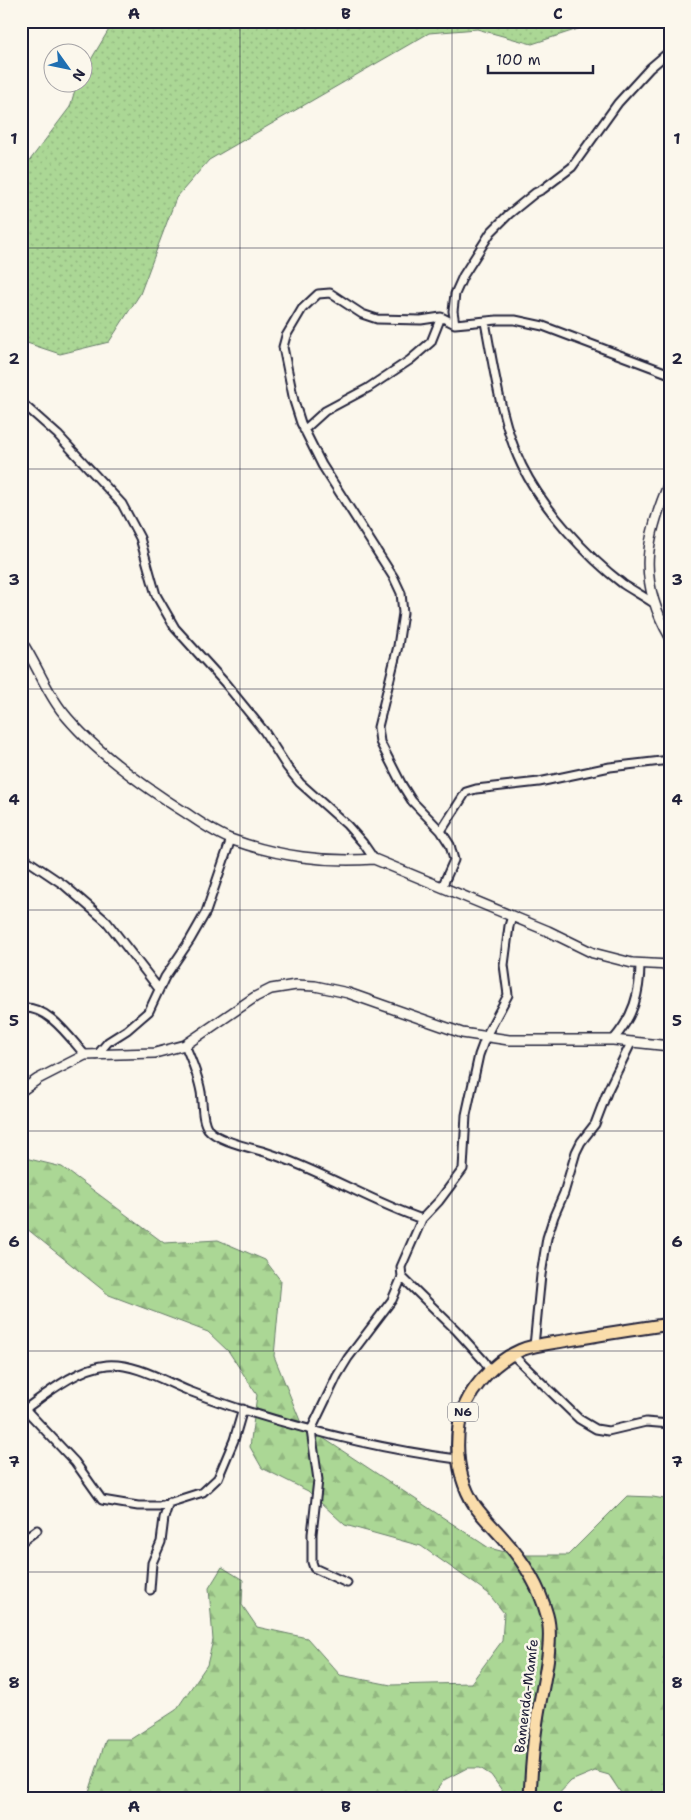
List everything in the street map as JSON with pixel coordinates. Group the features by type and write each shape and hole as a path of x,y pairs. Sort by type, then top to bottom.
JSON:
{"highway":[{"name":"Bamenda-Mamfe","path":"530,1799 537,1721 547,1657 549,1624 538,1589 530,1572 518,1555 485,1519 475,1505 463,1481 457,1459 457,1439 463,1410 483,1378 512,1354 534,1346 670,1324"}],"street":[{"path":"455,324 453,311 455,294 463,276 491,232 534,192 543,189 572,167 618,103 650,68 670,51"},
{"path":"442,887 454,860 450,845 441,831 412,801 380,742 378,727 398,646 403,613 401,593 394,578 322,464 304,430 294,401 283,347 286,336 309,300 318,294 330,293 362,314 377,320 421,320 441,317 455,324 516,320 543,326 670,374"},
{"path":"304,430 325,411 368,388 410,360 431,342 441,317"},
{"path":"485,322 504,413 522,466 553,514 586,551 623,584 652,602"},
{"path":"21,402 58,435 122,504 140,538 154,588 175,628 225,683 264,731 287,767 300,783 346,825 363,843 374,859"},
{"path":"670,481 658,508 648,549 648,573 652,602 670,637"},
{"path":"21,641 60,708 116,764 162,798 204,825 231,839 275,853 353,861 374,859 548,931 593,953 619,961 670,965"},
{"path":"441,831 466,792 539,782 610,767 670,760"},
{"path":"97,1054 108,1042 127,1030 149,1011 159,990 206,912 231,839"},
{"path":"21,856 51,876 107,922 159,990"},
{"path":"347,1583 314,1568 312,1562 312,1534 318,1480 311,1430 337,1376 348,1358 392,1300 402,1277 401,1267 422,1219 439,1201 463,1169 466,1115 479,1055 486,1036 508,995 504,965 512,916"},
{"path":"614,1040 633,1011 639,989 640,964"},
{"path":"21,1090 85,1055 112,1056 155,1053 185,1045 255,997 271,989 296,985 348,993 462,1033 517,1040 614,1040 670,1046"},
{"path":"21,1008 30,1007 51,1018 85,1055"},
{"path":"534,1346 541,1275 547,1238 554,1216 564,1193 576,1152 595,1124 608,1090 631,1043"},
{"path":"185,1045 194,1066 201,1092 204,1120 213,1133 276,1156 422,1219"},
{"path":"402,1277 461,1336 484,1361 490,1371"},
{"path":"512,1354 579,1419 589,1426 608,1431 646,1422 670,1424"},
{"path":"242,1409 234,1440 218,1478 204,1492 159,1506 138,1506 102,1500 75,1462 23,1411 55,1388 87,1370 106,1365 122,1366 140,1371 191,1392 311,1430 380,1446 457,1459"},
{"path":"150,1590 152,1563 161,1542 164,1518 169,1502"},
{"path":"21,1542 37,1530"}],"green space":[{"path":"114,21 586,21 581,28 532,44 477,29 429,33 209,160 176,198 140,294 109,342 60,354 21,341 21,172 70,107 74,92 92,92 92,58"},
{"path":"21,1157 62,1167 164,1243 218,1240 265,1260 281,1281 274,1356 303,1428 311,1430 489,1548 517,1555 568,1555 627,1496 670,1500 670,1799 623,1799 623,1796 609,1775 595,1771 571,1781 554,1799 508,1799 491,1775 480,1768 467,1768 444,1780 430,1799 326,1799 272,1796 268,1799 87,1799 106,1739 131,1739 176,1710 207,1665 213,1640 209,1588 222,1567 243,1580 242,1605 257,1627 307,1638 340,1675 391,1685 471,1683 502,1641 504,1613 488,1593 421,1546 345,1525 308,1491 262,1468 250,1447 257,1395 229,1352 208,1332 109,1295 21,1224"}]}
